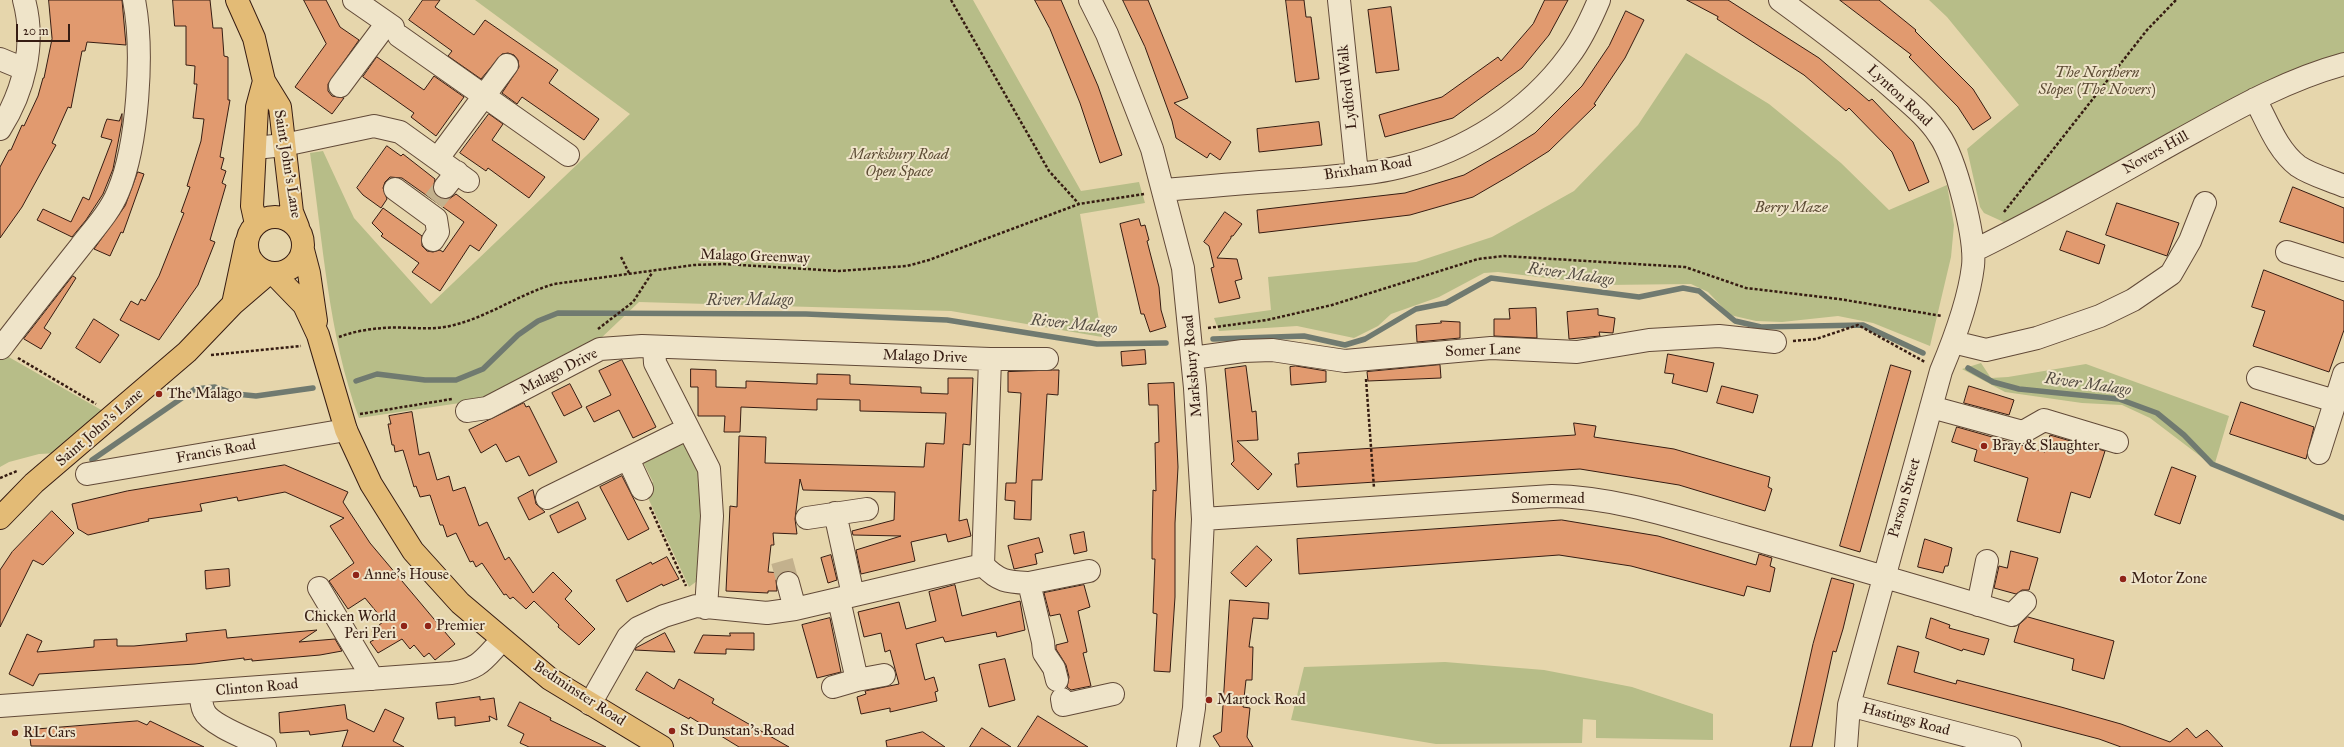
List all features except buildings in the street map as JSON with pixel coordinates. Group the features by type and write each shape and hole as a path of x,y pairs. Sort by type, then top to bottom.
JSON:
{"main road":[{"name":"Saint John's Lane","path":"237,0 254,38 264,81 280,107 292,212 298,227"},
{"name":"Saint John's Lane","path":"233,304 252,232 257,107 264,81"},
{"path":"272,216 291,221 298,227 303,240 303,250 300,259 295,266 285,272 272,273 257,267 250,260 252,232 272,216"},
{"name":"Bedminster Road","path":"303,250 315,306 319,339"},
{"name":"Saint John's Lane","path":"0,518 34,484 187,352 233,304 272,273"},
{"name":"Bedminster Road","path":"272,273 304,305 319,339 343,423 370,484 413,551 460,603 550,679 662,747"}],"street":[{"path":"0,129 8,115 29,54 30,34 24,0"},
{"path":"1,348 98,223 118,193 128,156 136,107 139,68 134,0"},
{"path":"354,0 393,29 478,104 568,155"},
{"name":"Marksbury Road","path":"1090,0 1107,34 1152,149 1164,190 1183,268 1201,464 1203,519 1194,708 1188,747"},
{"name":"Lydford Walk","path":"1339,0 1357,174"},
{"name":"Brixham Road","path":"1164,190 1357,174 1400,167 1464,144 1496,125 1525,103 1569,56 1589,24 1599,0"},
{"name":"Lynton Road","path":"1780,0 1868,67 1922,114 1940,135 1960,183 1973,251"},
{"path":"340,86 393,29"},
{"path":"0,59 24,69"},
{"name":"Novers Hill","path":"1973,251 2023,226 2255,99 2306,76 2344,64"},
{"path":"438,158 507,65"},
{"path":"2255,99 2287,156 2299,167 2344,186"},
{"path":"255,148 284,145 374,126 400,132 438,158 446,191 436,219 438,232 433,240"},
{"path":"395,189 446,191"},
{"path":"1953,342 1986,350 2037,338 2100,316 2133,300 2171,274 2190,241 2205,203"},
{"name":"Parson Street","path":"1846,747 1849,705 1883,576 1941,371 1953,342 1959,321 1973,266 1973,251"},
{"path":"2287,252 2344,270"},
{"name":"Somer Lane","path":"1191,344 1243,351 1272,350 1345,361 1492,348 1577,352 1649,340 1719,336 1775,342"},
{"path":"654,347 655,363 687,429 709,469 712,516 701,607"},
{"name":"Malago Drive","path":"462,404 488,408 600,349 654,347 990,359 1047,359"},
{"path":"990,359 983,565 991,574 1005,582 1029,583 1089,571"},
{"path":"2318,453 2344,374"},
{"path":"2258,378 2335,401"},
{"path":"1931,407 2023,432 2044,420 2117,442"},
{"name":"Francis Road","path":"86,474 343,423"},
{"path":"547,498 687,429"},
{"path":"628,459 642,489"},
{"name":"Somermead","path":"1203,519 1552,496 1578,496 1642,508 1883,576 2012,615 2025,602"},
{"path":"807,518 867,509"},
{"path":"835,513 857,680"},
{"path":"1978,605 1986,562"},
{"path":"590,704 628,637 638,628 664,616 701,607 767,613 795,609 983,565"},
{"path":"1029,583 1043,642 1044,653 1054,668 1063,705 1113,694"},
{"path":"788,584 795,609"},
{"path":"319,588 373,679"},
{"name":"Clinton Road","path":"0,706 373,679 470,670 483,660 502,640"},
{"path":"833,686 884,675"},
{"path":"201,692 204,712 209,717 218,724 265,747"},
{"name":"Hastings Road","path":"1849,705 2010,747"}],"path":[{"path":"951,0 1049,171 1079,204"},
{"path":"2003,213 2147,30 2176,0"},
{"name":"Malago Greenway","path":"187,352 217,356 383,328 419,329 448,327 472,321 502,308 536,290 554,284 630,273 652,272 694,265 724,264 839,271 907,266 929,260 1079,204 1164,190"},
{"path":"1191,344 1267,320 1304,312 1478,259 1504,256 1685,267 1746,288 1929,312 1959,321"},
{"path":"621,258 630,273"},
{"path":"597,330 633,302 652,272"},
{"path":"1775,342 1816,339 1858,325 1941,371"},
{"path":"1,348 98,405"},
{"path":"1365,359 1375,507"},
{"path":"343,423 366,413 462,404"},
{"path":"642,489 701,607"}],"green space":[{"name":"Marksbury Road Open Space","path":"475,0 973,0 1081,191 1139,182 1145,203 1080,214 1102,337 951,311 639,302 598,341 480,400 359,418 340,354 333,320 310,153 323,151 354,218 431,304 630,114"},
{"name":"The Northern Slopes (The Novers)","path":"1929,0 2344,0 2344,53 2303,68 2008,224 1984,213 1980,207 1967,149 2019,105 1947,17"},
{"name":"Berry Maze","path":"1686,53 1769,104 1841,163 1889,210 1947,185 1954,225 1951,257 1930,346 1873,323 1838,316 1782,322 1756,321 1730,315 1708,292 1691,284 1604,285 1498,272 1484,273 1439,297 1391,314 1378,326 1354,338 1297,326 1219,331 1214,318 1271,310 1268,277 1416,262 1492,237 1574,191 1638,125"},
{"path":"0,352 103,411 59,453 39,454 9,462 0,467"},
{"path":"1981,363 1991,378 2008,377 2086,364 2229,416 2215,463 2204,459 2150,418 2122,405 2082,403 2005,392 1962,369"},
{"path":"680,439 692,455 698,470 702,501 697,581 689,587 643,487 653,482 642,460"},
{"path":"1445,662 1544,670 1632,687 1713,714 1713,740 1596,738 1596,720 1583,719 1582,743 1436,744 1291,720 1304,667"}],"waterway":[{"name":"River Malago","path":"1213,339 1304,336 1345,345 1365,339 1416,309 1446,303 1491,278 1639,297 1683,288 1699,291 1735,321 1761,327 1863,325 1923,353"},
{"name":"River Malago","path":"356,381 377,374 425,380 456,380 483,369 518,335 538,321 558,313 806,314 947,320 1097,344 1166,343"},
{"name":"River Malago","path":"1968,368 1993,382 2019,389 2119,399 2157,413 2184,435 2212,464 2344,518"},
{"name":"River Malago","path":"92,460 195,389 215,387 236,394 256,396 313,388"}],"tunnel":[{"path":"434,201 445,187"},
{"path":"782,561 788,583"}],"place":[{"name":"The Malago","path":"159,394"},
{"name":"Bray & Slaughter","path":"1984,446"},
{"name":"Anne's House","path":"356,575"},
{"name":"Motor Zone","path":"2123,579"},
{"name":"Chicken World Peri Peri","path":"404,626"},
{"name":"Premier","path":"428,626"},
{"name":"Martock Road","path":"1209,700"},
{"name":"St Dunstan's Road","path":"672,731"},
{"name":"RL Cars","path":"15,733"}]}
